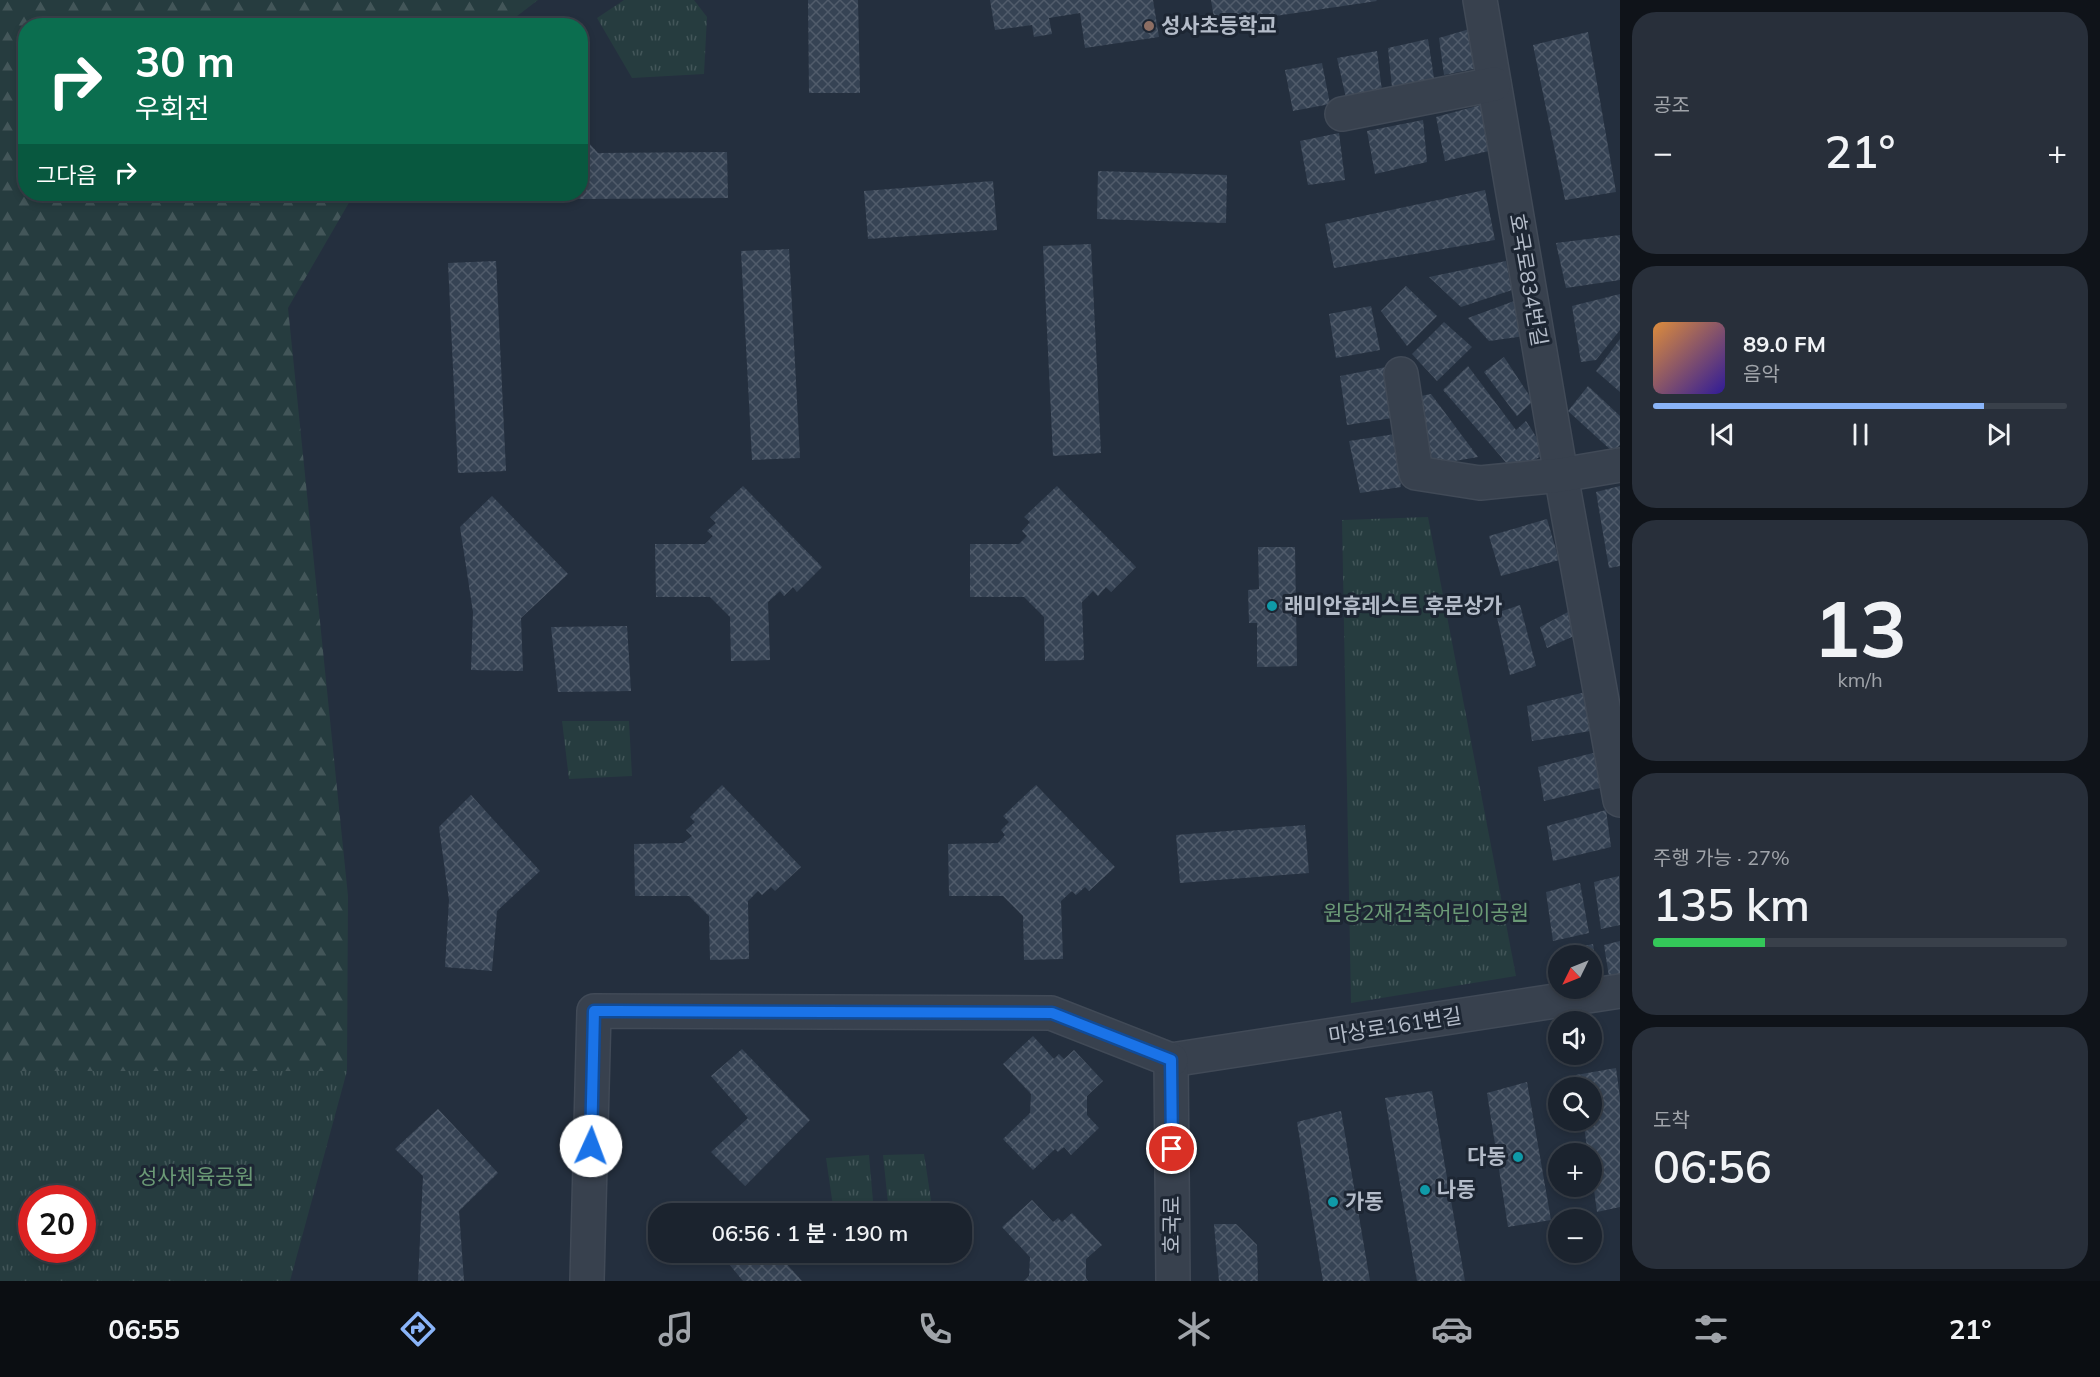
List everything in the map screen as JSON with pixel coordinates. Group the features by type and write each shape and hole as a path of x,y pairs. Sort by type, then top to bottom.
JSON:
{"street":[{"name":"호국로834번길","path":"1480,0 1561,475 1620,800"},
{"path":"1342,114 1494,84"},
{"path":"1401,374 1416,473 1480,483 1561,475 1620,465"},
{"name":"마상로161번길","path":"1171,1060 1620,992"},
{"path":"587,1281 594,1011 1052,1013 1171,1060"},
{"name":"호국로","path":"1171,1060 1173,1281"}],"green space":[{"path":"0,0 538,0 514,18 18,18 18,201 350,201 288,308 348,896 347,1071 0,1071"},
{"path":"624,0 694,0 707,17 704,74 632,78 597,18"},
{"name":"원당2재건축어린이공원","path":"1428,517 1516,976 1351,1003 1342,520"},
{"path":"562,721 629,721 632,776 569,779"},
{"name":"성사체육공원","path":"0,1071 347,1071 290,1281 0,1281"},
{"path":"924,1154 931,1203 888,1203 883,1155"},
{"path":"869,1155 873,1203 833,1203 826,1158"}],"building":[{"path":"808,0 858,0 860,93 809,93"},
{"path":"990,0 1153,0 1159,37 1085,48 1080,13 1049,18 1052,34 1034,37 1032,25 995,30"},
{"path":"1211,0 1376,0 1377,1 1215,25"},
{"path":"1473,28 1479,68 1444,75 1439,38"},
{"path":"1588,32 1616,192 1565,200 1533,45"},
{"path":"1428,39 1434,78 1392,87 1388,48"},
{"path":"1377,51 1382,91 1346,98 1337,58"},
{"path":"1322,63 1330,104 1293,111 1285,70"},
{"path":"1484,104 1489,151 1445,161 1436,117"},
{"path":"1423,120 1427,162 1375,174 1367,131"},
{"path":"1339,133 1345,180 1308,185 1300,141"},
{"path":"588,142 598,153 727,152 728,198 588,199"},
{"path":"1098,171 1227,175 1226,223 1097,219"},
{"path":"993,181 997,230 868,239 864,191"},
{"path":"1485,190 1495,240 1334,268 1325,224"},
{"path":"1620,235 1620,280 1566,288 1556,243"},
{"path":"1091,244 1101,453 1053,456 1043,246"},
{"path":"789,249 800,458 752,460 741,251"},
{"path":"496,261 506,471 458,473 448,263"},
{"path":"1506,261 1512,290 1461,307 1429,277"},
{"path":"1406,286 1437,316 1407,346 1381,311"},
{"path":"1620,294 1620,330 1596,360 1581,362 1572,306"},
{"path":"1517,300 1525,336 1489,341 1468,318"},
{"path":"1371,306 1380,350 1336,358 1329,314"},
{"path":"1444,322 1472,347 1437,381 1412,354"},
{"path":"1620,339 1620,392 1596,371"},
{"path":"1504,357 1533,401 1517,416 1484,372"},
{"path":"1468,366 1516,430 1526,421 1546,452 1516,474 1443,390"},
{"path":"1386,367 1393,418 1347,425 1340,376"},
{"path":"1588,386 1620,416 1620,445 1613,452 1568,411"},
{"path":"1431,394 1478,457 1431,465 1416,397"},
{"path":"1395,434 1401,487 1360,493 1349,441"},
{"path":"743,486 822,567 797,592 793,587 784,596 780,591 768,602 770,660 731,661 730,617 710,597 656,597 655,544 705,544 713,536 707,531 716,523 710,517"},
{"path":"1057,486 1136,567 1111,592 1106,587 1098,596 1093,591 1082,602 1084,660 1045,661 1044,617 1024,597 970,597 970,544 1019,544 1027,536 1022,531 1030,522 1024,517"},
{"path":"1620,486 1620,566 1609,568 1596,492"},
{"path":"492,496 568,574 521,618 523,671 471,670 473,612 460,527"},
{"path":"1547,519 1559,560 1501,576 1489,536"},
{"name":"래미안휴레스트 후문상가","path":"1258,547 1295,547 1297,666 1257,667 1257,623 1249,623 1248,590 1259,589"},
{"path":"1520,605 1536,666 1510,675 1496,613"},
{"path":"1568,612 1574,636 1547,648 1540,627"},
{"path":"627,626 631,691 558,692 551,627"},
{"path":"1586,692 1590,731 1532,741 1527,706"},
{"path":"1597,752 1600,788 1544,801 1538,767"},
{"path":"722,785 801,867 775,891 771,887 762,895 758,891 748,901 749,959 710,960 709,916 689,896 635,896 634,844 683,843 692,836 686,830 695,822 690,817"},
{"path":"1036,785 1115,867 1089,891 1085,887 1076,895 1072,891 1061,901 1063,959 1024,960 1023,916 1003,896 949,896 948,844 998,843 1005,835 1001,830 1009,822 1003,816"},
{"path":"471,795 540,871 497,911 492,971 445,967 449,900 439,827"},
{"path":"1606,810 1611,847 1553,861 1547,826"},
{"path":"1305,825 1309,873 1180,883 1176,835"},
{"path":"1619,876 1620,925 1601,929 1594,882"},
{"path":"1580,883 1589,933 1553,941 1546,892"},
{"path":"1620,941 1620,981 1610,983 1604,945"},
{"path":"1033,1036 1054,1059 1059,1054 1064,1059 1074,1050 1103,1081 1087,1096 1087,1115 1099,1128 1071,1155 1064,1147 1058,1152 1055,1149 1033,1170 1003,1139 1030,1113 1031,1094 1003,1064"},
{"path":"742,1049 810,1120 745,1186 711,1152 748,1118 711,1076"},
{"path":"1616,1068 1620,1098 1620,1207 1602,1211 1602,1209 1597,1209 1595,1197 1602,1197 1602,1143 1586,1143 1585,1131 1602,1131 1602,1077 1576,1077 1576,1075"},
{"name":"다동","path":"1527,1082 1549,1209 1548,1220 1508,1227 1487,1093"},
{"name":"나동","path":"1432,1091 1465,1281 1417,1281 1385,1098"},
{"path":"438,1109 498,1173 459,1211 464,1281 418,1281 423,1176 395,1149"},
{"name":"가동","path":"1341,1111 1370,1281 1323,1281 1297,1122"},
{"path":"1032,1200 1053,1222 1058,1218 1062,1222 1072,1213 1102,1245 1086,1259 1088,1281 1024,1281 1029,1276 1030,1257 1002,1227"},
{"path":"1214,1224 1236,1224 1257,1245 1258,1281 1219,1281"},
{"path":"728,1263 786,1263 802,1281 743,1281"}],"place":[{"name":"성사초등학교","path":"1149,26"},
{"name":"래미안휴레스트 후문상가","path":"1272,606"},
{"name":"다동","path":"1518,1157"},
{"name":"나동","path":"1425,1190"},
{"name":"가동","path":"1333,1202"}],"route":[{"path":"591,1146 594,1011 1052,1013 1171,1060 1172,1149"}]}
